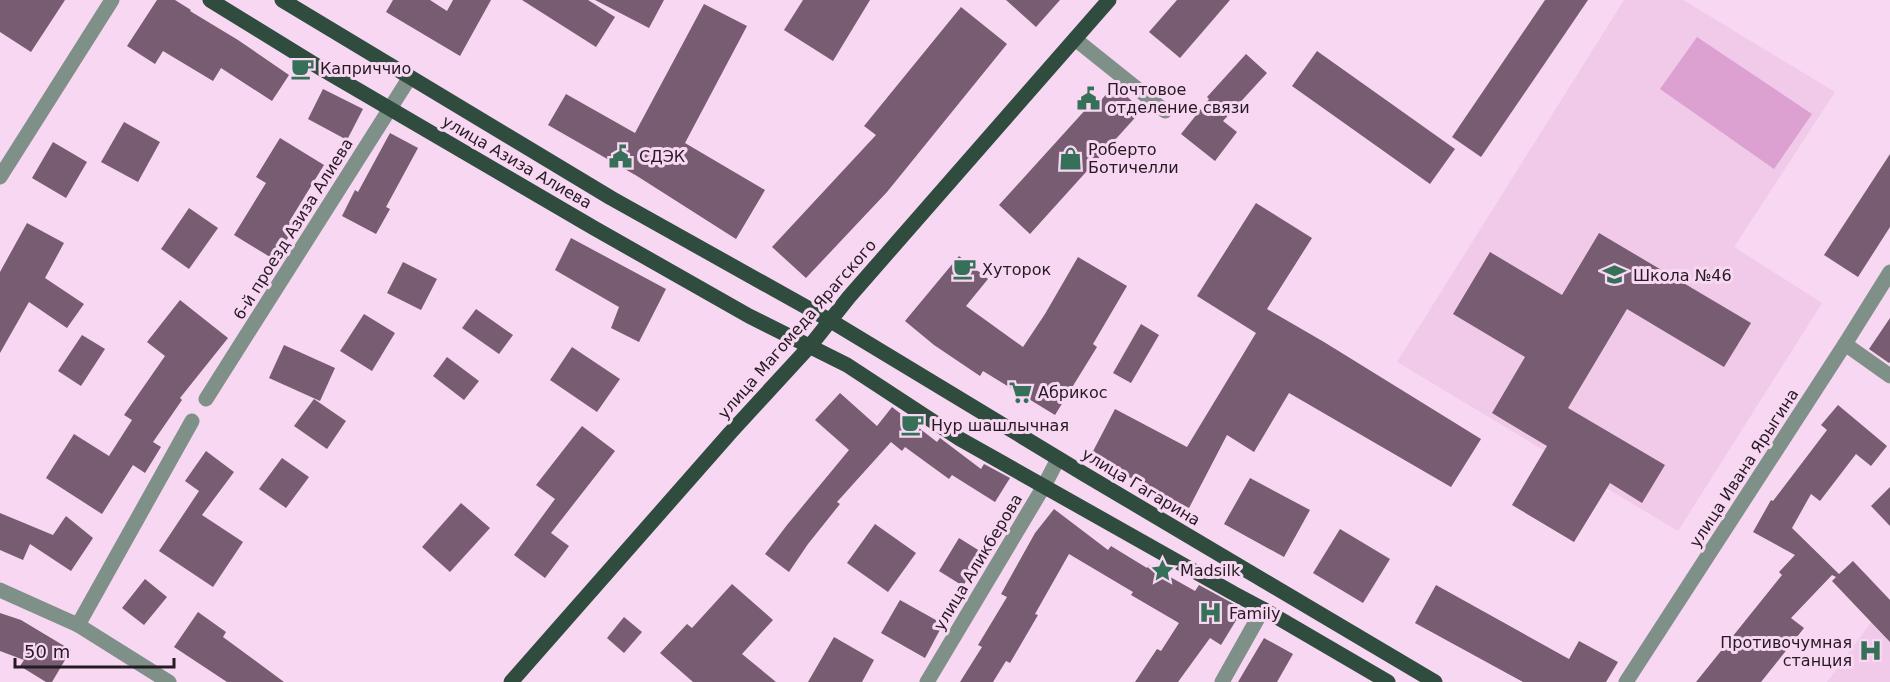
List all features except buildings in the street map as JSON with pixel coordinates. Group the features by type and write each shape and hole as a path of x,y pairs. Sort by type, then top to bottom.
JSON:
{"main road":[{"name":"улица Азиза Алиева","path":"210,0 322,69 594,228 749,316 810,346"},
{"name":"улица Азиза Алиева","path":"282,0 611,198 831,321"},
{"name":"улица Магомеда Ярагского","path":"511,682 730,433 810,346 849,297 1109,0"},
{"name":"улица Гагарина","path":"831,321 1058,459 1435,682"},
{"path":"810,346 848,365 960,440 1263,609 1388,682"}],"street":[{"path":"0,177 112,0"},
{"path":"1075,39 1165,111"},
{"name":"6-й проезд Азиза Алиева","path":"206,399 410,77"},
{"name":"улица Ивана Ярыгина","path":"1626,682 1890,272"},
{"path":"1845,344 1890,376"},
{"path":"78,625 192,421"},
{"name":"улица Аликберова","path":"927,682 1058,459"},
{"path":"0,590 78,625 169,682"},
{"path":"1222,682 1263,609"}],"shaded area":[{"name":"Школа №46","path":"1624,0 1683,0 1835,92 1734,247 1822,303 1678,531 1397,362"},
{"path":"1697,37 1812,114 1774,169 1660,89"},
{"name":"Противочумная станция","path":"1878,613 1890,620 1890,682 1827,682"}],"place":[{"name":"Каприччио","path":"302,68"},
{"name":"Почтовое отделение связи","path":"1089,98"},
{"name":"СДЭК","path":"621,156"},
{"name":"Роберто Ботичелли","path":"1070,158"},
{"name":"Хуторок","path":"964,269"},
{"name":"Школа №46","path":"1615,275"},
{"name":"Абрикос","path":"1020,392"},
{"name":"Нур шашлычная","path":"913,425"},
{"name":"Madsilk","path":"1162,570"},
{"name":"Family","path":"1211,613"},
{"name":"Противочумная станция","path":"1870,651"}]}
